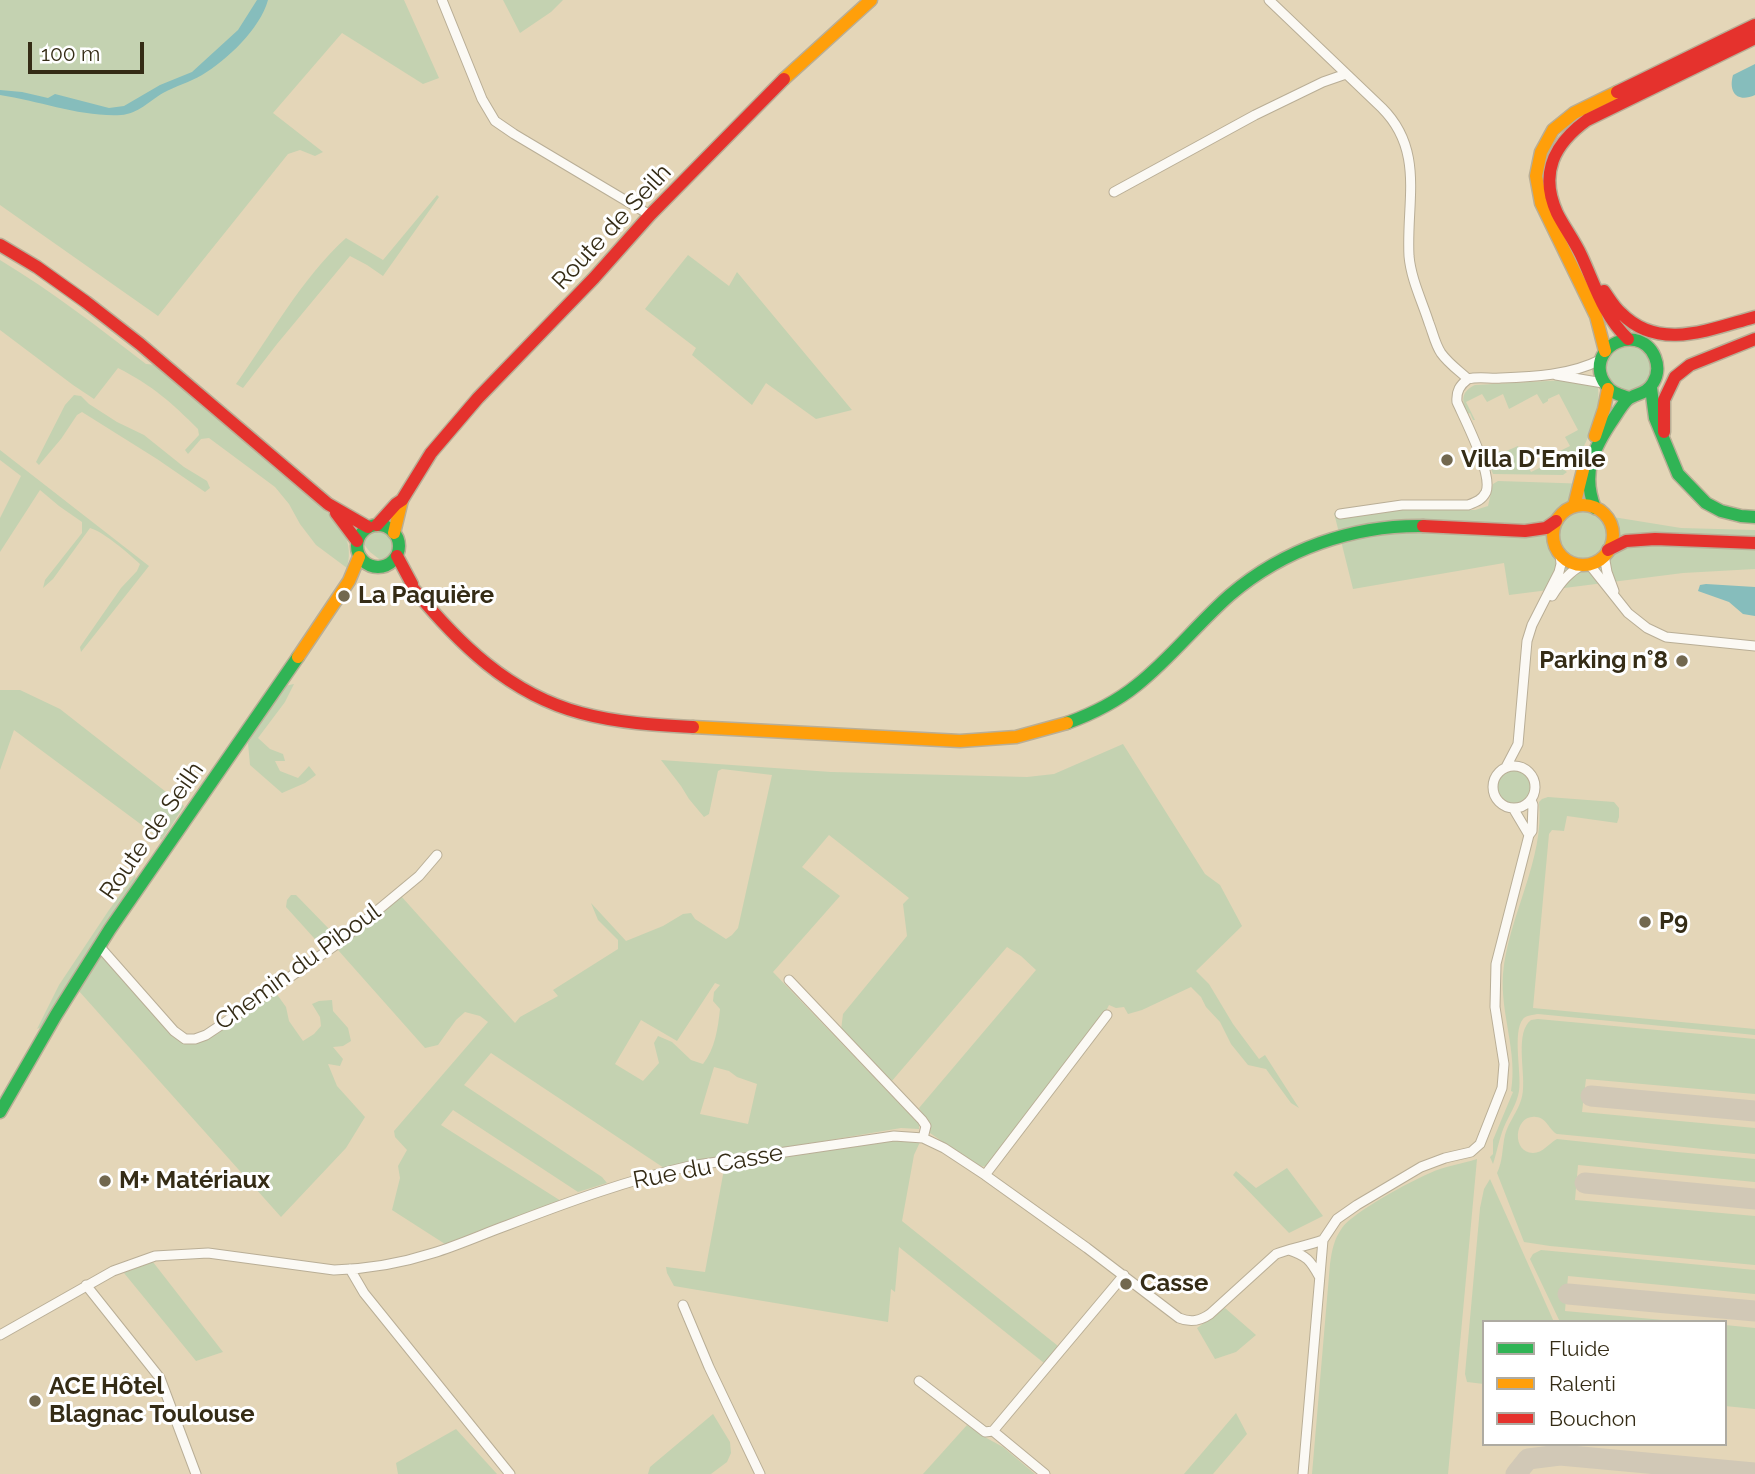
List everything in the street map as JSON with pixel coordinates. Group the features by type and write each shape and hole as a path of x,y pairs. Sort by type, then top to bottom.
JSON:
{"main road":[{"name":"Route de Seilh","path":"372,526 402,499 431,453 478,398 552,323 650,215 783,80 871,0"},
{"path":"1603,355 1615,342 1628,339 1642,342 1656,358 1657,378 1651,388 1641,395 1629,398 1614,394 1605,386 1599,372 1603,355 1596,316 1541,203 1536,171 1543,148 1555,127 1574,113 1755,25"},
{"path":"1755,38 1587,120 1569,132 1553,156 1549,184 1556,208 1580,253 1612,305 1637,328 1667,337 1682,336 1755,317"},
{"path":"0,245 37,267 129,336 328,504 357,541"},
{"path":"1580,253 1614,326 1628,339"},
{"path":"1664,439 1664,400 1675,377 1690,365 1755,339"},
{"path":"1574,506 1584,466 1604,409 1605,386"},
{"path":"1651,388 1655,418 1678,474 1706,503 1721,511 1755,517"},
{"path":"1595,508 1588,492 1589,469 1605,430 1629,398"},
{"name":"Route de Seilh","path":"394,533 402,499"},
{"path":"328,504 372,526 386,527 394,533 399,544 397,556 383,567"},
{"path":"397,556 412,587 447,629 482,662 500,676 540,699 581,714 619,722 667,726 927,740 987,740 1053,729 1110,704 1159,666 1247,581 1306,548 1342,535 1387,527 1436,526 1509,530 1542,528 1548,527 1574,506 1581,505 1601,511 1610,522 1628,534 1655,539"},
{"path":"1556,521 1553,538 1558,550"},
{"path":"1606,553 1612,537 1610,522"},
{"path":"372,526 359,535 357,552 364,562 383,567 412,587"},
{"path":"1509,530 1541,537 1567,560 1586,564 1596,561 1626,541 1655,539 1755,543"},
{"name":"Route de Seilh","path":"0,1112 99,946 364,562"}],"street":[{"path":"442,0 482,99 495,121 650,215"},
{"path":"1269,0 1391,117 1403,135 1411,187 1409,242 1412,271 1437,347 1451,365 1468,379"},
{"path":"1114,192 1255,115 1323,82 1346,75"},
{"path":"1340,514 1402,505 1468,505 1478,502 1486,492 1488,477 1457,401 1461,384 1474,377 1503,378 1547,374 1584,367 1603,355"},
{"path":"1547,374 1605,386"},
{"path":"1544,605 1559,572 1558,550"},
{"path":"1606,553 1607,572 1616,596"},
{"path":"1524,768 1518,744 1527,640 1544,605 1573,570 1586,564 1638,622 1666,636 1755,646"},
{"path":"1518,744 1506,767 1496,775 1492,789 1502,805 1513,808 1525,805 1531,800"},
{"path":"1303,1474 1323,1240 1337,1219 1357,1205 1421,1167 1471,1152 1480,1144 1502,1088 1504,1064 1495,1007 1494,977 1499,945 1528,835 1532,831 1531,800 1535,789 1535,782 1529,771 1517,765 1506,767"},
{"path":"1513,808 1528,835"},
{"name":"Chemin du Piboul","path":"99,946 174,1031 185,1039 195,1039 233,1017 337,944 419,876 437,855"},
{"path":"789,980 922,1120 926,1126 923,1138"},
{"path":"985,1175 1107,1015"},
{"name":"Rue du Casse","path":"0,1335 113,1271 155,1256 187,1253 226,1255 312,1268 351,1269 377,1265 436,1252 600,1191 670,1170 904,1135 923,1138 944,1148 985,1175 1186,1321 1199,1320 1210,1314 1276,1254 1323,1240"},
{"path":"1287,1249 1306,1256 1320,1278"},
{"path":"351,1269 364,1293 510,1474"},
{"path":"919,1381 985,1432 993,1431 1124,1275"},
{"path":"86,1286 160,1378 196,1474"},
{"path":"683,1305 760,1474"},
{"path":"993,1431 1045,1474"}],"green space":[{"path":"0,0 404,0 439,78 423,84 342,33 273,113 323,152 315,156 300,150 288,154 158,316 0,205"},
{"path":"503,0 563,0 551,12 520,33"},
{"path":"437,195 439,197 383,276 350,256 243,388 236,384 301,289 346,238 383,260"},
{"path":"688,255 729,286 737,272 852,410 816,419 766,383 752,405 692,355 696,348 645,309"},
{"path":"0,260 57,297 146,364 156,365 311,497 341,528 348,546 347,568 316,545 275,487 209,438 201,439 188,454 185,450 199,435 198,429 152,388 118,368 94,399 0,330"},
{"path":"1629,347 1645,353 1651,369 1645,385 1629,391 1613,385 1607,369 1613,353"},
{"path":"1565,380 1598,388 1595,418 1575,464 1563,459 1560,467 1567,472 1563,475 1493,474 1486,457 1518,446 1531,472 1552,462 1550,456 1570,446 1565,437 1578,430 1559,394 1543,404 1537,394 1509,409 1503,394 1487,402 1482,394 1466,402 1473,420 1464,405 1467,391 1475,385"},
{"path":"74,395 81,396 117,422 144,435 184,467 207,481 210,488 205,492 82,412 39,465 36,462 65,405"},
{"path":"0,450 149,566 81,652 80,647 140,564 109,538 90,528 53,579 43,588 45,580 82,533 82,522 40,490 0,552 0,518 21,476 0,460"},
{"path":"1498,481 1591,484 1594,496 1613,517 1681,528 1755,530 1755,569 1683,573 1509,595 1504,563 1353,589 1334,513 1405,508 1475,510 1488,506 1493,484"},
{"path":"378,530 389,536 393,544 391,552 383,562 362,542 368,533"},
{"path":"294,684 285,702 258,738 270,749 283,754 285,761 275,761 280,771 298,778 309,766 316,775 282,793 250,765 248,743 284,686"},
{"path":"0,690 20,690 60,709 184,806 162,840 14,730 0,770"},
{"path":"1123,744 1205,874 1220,885 1242,926 1196,971 1209,984 1233,1024 1259,1059 1265,1055 1299,1108 1291,1103 1266,1069 1248,1065 1231,1044 1220,1022 1191,987 1128,1014 1124,1007 1109,1005 1076,1054 987,1166 979,1167 930,1133 928,1122 919,1108 1036,970 1007,947 891,1082 841,1030 843,1014 907,936 903,904 909,898 829,835 802,867 840,896 773,972 919,1124 919,1129 901,1128 664,1168 491,1053 464,1085 602,1177 607,1183 578,1192 453,1110 441,1125 561,1201 511,1222 445,1244 392,1210 400,1178 398,1166 407,1150 395,1137 394,1131 488,1022 480,1016 465,1012 438,1045 425,1048 338,950 401,896 515,1023 520,1017 558,996 553,990 618,949 618,940 598,920 591,903 626,941 663,926 683,914 691,913 695,919 726,939 738,928 772,775 722,769 718,771 709,814 704,817 661,760 831,772 1027,777 1054,774","holes":["715,983 720,985 714,992 713,1001 720,1009 718,1024 713,1045 703,1064 691,1060 672,1042 658,1036 654,1043 659,1063 643,1081 615,1064 641,1020 677,1041","714,1067 757,1084 748,1124 700,1114"]},
{"path":"1513,770 1525,775 1530,787 1525,799 1513,804 1501,799 1496,787 1501,775"},
{"path":"1548,797 1614,802 1619,808 1619,817 1617,823 1567,816 1564,831 1552,830 1549,834 1533,1008 1755,1029 1755,1035 1538,1014 1526,1017 1518,1033 1518,1096 1502,1132 1493,1164 1490,1157 1493,1154 1493,1140 1513,1092 1511,1047 1503,989 1506,953 1537,845 1539,802"},
{"path":"135,875 136,879 67,985 44,1026 37,1029 59,985"},
{"path":"291,895 296,895 338,936 323,948 286,907"},
{"path":"100,955 106,957 189,1043 200,1042 276,993 286,1007 289,1021 303,1041 321,1026 320,1017 312,1004 332,1000 333,1011 348,1028 351,1041 343,1046 333,1047 343,1059 340,1066 328,1064 337,1086 365,1117 346,1148 281,1217 78,990"},
{"path":"1531,1020 1755,1039 1755,1094 1586,1079 1582,1112 1755,1128 1755,1154 1557,1134 1536,1117 1523,1121 1518,1141 1526,1151 1533,1153 1543,1150 1557,1139 1755,1159 1755,1182 1578,1165 1575,1200 1755,1216 1755,1265 1524,1242 1497,1173 1505,1135 1522,1096 1523,1033"},
{"path":"899,1139 920,1142 914,1155 902,1221 1058,1346 1044,1363 899,1247 895,1292 891,1289 888,1322 674,1286 666,1267 705,1272 725,1164"},
{"path":"1477,1159 1448,1474 1312,1474 1330,1264 1337,1236 1348,1221 1397,1190 1436,1171"},
{"path":"1287,1168 1323,1216 1289,1233 1233,1175 1236,1171 1256,1188"},
{"path":"1490,1179 1553,1320 1482,1320 1482,1384 1467,1382 1465,1374 1484,1189"},
{"path":"1541,1250 1755,1270 1755,1294 1568,1276 1565,1311 1663,1320 1559,1320 1530,1259"},
{"path":"153,1262 223,1352 196,1361 124,1273 133,1267"},
{"path":"1225,1308 1256,1335 1236,1352 1215,1359 1197,1328"},
{"path":"1727,1325 1755,1328 1755,1409 1727,1406"},
{"path":"1236,1413 1247,1434 1213,1474 1184,1474"},
{"path":"713,1414 730,1442 731,1453 727,1462 711,1474 648,1474 650,1467"},
{"path":"967,1425 1003,1447 1035,1474 923,1474"},
{"path":"456,1429 497,1474 398,1474 396,1463"}],"water":[{"path":"257,0 268,0 264,11 250,33 232,52 202,75 163,93 133,112 121,115 90,114 0,95 0,90 48,98 55,94 109,108 124,106 160,85 192,72 238,30"},
{"path":"1755,64 1755,95 1739,97 1733,91 1733,75"},
{"path":"1700,585 1755,587 1755,616 1743,614 1729,602 1698,591"}],"taxiway":[{"path":"1591,1096 1755,1111"},
{"path":"1585,1183 1755,1199"},
{"path":"1568,1294 1755,1311"},
{"path":"1516,1474 1528,1459 1560,1455 1755,1473"}],"traffic: fast":[{"path":"1595,508 1589,483 1596,450 1623,404 1647,390 1656,377 1657,363 1652,351 1642,342 1635,340 1617,342 1610,347 1604,353 1600,368 1601,377 1608,388 1629,398"},
{"path":"1651,388 1655,418 1678,474 1706,503 1721,511 1755,517"},
{"path":"378,525 393,531 399,546 393,561 378,567 363,561 357,546 363,531 378,525"},
{"path":"1067,723 1104,707 1137,685 1230,595 1273,565 1296,553 1345,535 1423,526"},
{"path":"0,1112 110,929 298,657"}],"traffic: slow":[{"path":"784,79 871,0"},
{"path":"1605,351 1596,316 1541,203 1536,176 1541,152 1553,130 1574,113 1617,92"},
{"path":"1595,436 1608,389"},
{"path":"1574,506 1583,470"},
{"path":"394,533 402,500"},
{"path":"1583,505 1604,514 1613,535 1604,556 1583,565 1562,556 1553,535 1562,514 1583,505"},
{"path":"298,657 349,581 359,557"},
{"path":"693,727 960,741 1016,737 1067,723"}],"traffic: jam":[{"path":"1617,92 1755,25"},
{"path":"1628,339 1606,310 1578,249 1557,213 1549,185 1553,160 1566,139 1587,120 1755,38"},
{"path":"377,525 402,500 431,453 478,398 594,278 650,215 784,79"},
{"path":"0,245 37,267 86,302 140,344 328,504 368,527"},
{"path":"1604,291 1621,313 1636,325 1668,335 1703,331 1755,317"},
{"path":"1664,432 1664,400 1675,377 1690,365 1755,339"},
{"path":"336,513 357,541"},
{"path":"1423,526 1525,531 1546,528 1556,521"},
{"path":"1608,550 1626,541 1655,539 1755,543"},
{"path":"397,556 412,587 448,628 508,680 555,704 581,713 637,723 693,727"}],"place":[{"name":"Villa D'Emile","path":"1447,460"},
{"name":"La Paquière","path":"344,596"},
{"name":"Parking n°8","path":"1682,661"},
{"name":"P9","path":"1645,922"},
{"name":"M+ Matériaux","path":"105,1181"},
{"name":"Casse","path":"1126,1284"},
{"name":"ACE Hôtel Blagnac Toulouse","path":"35,1401"}]}
